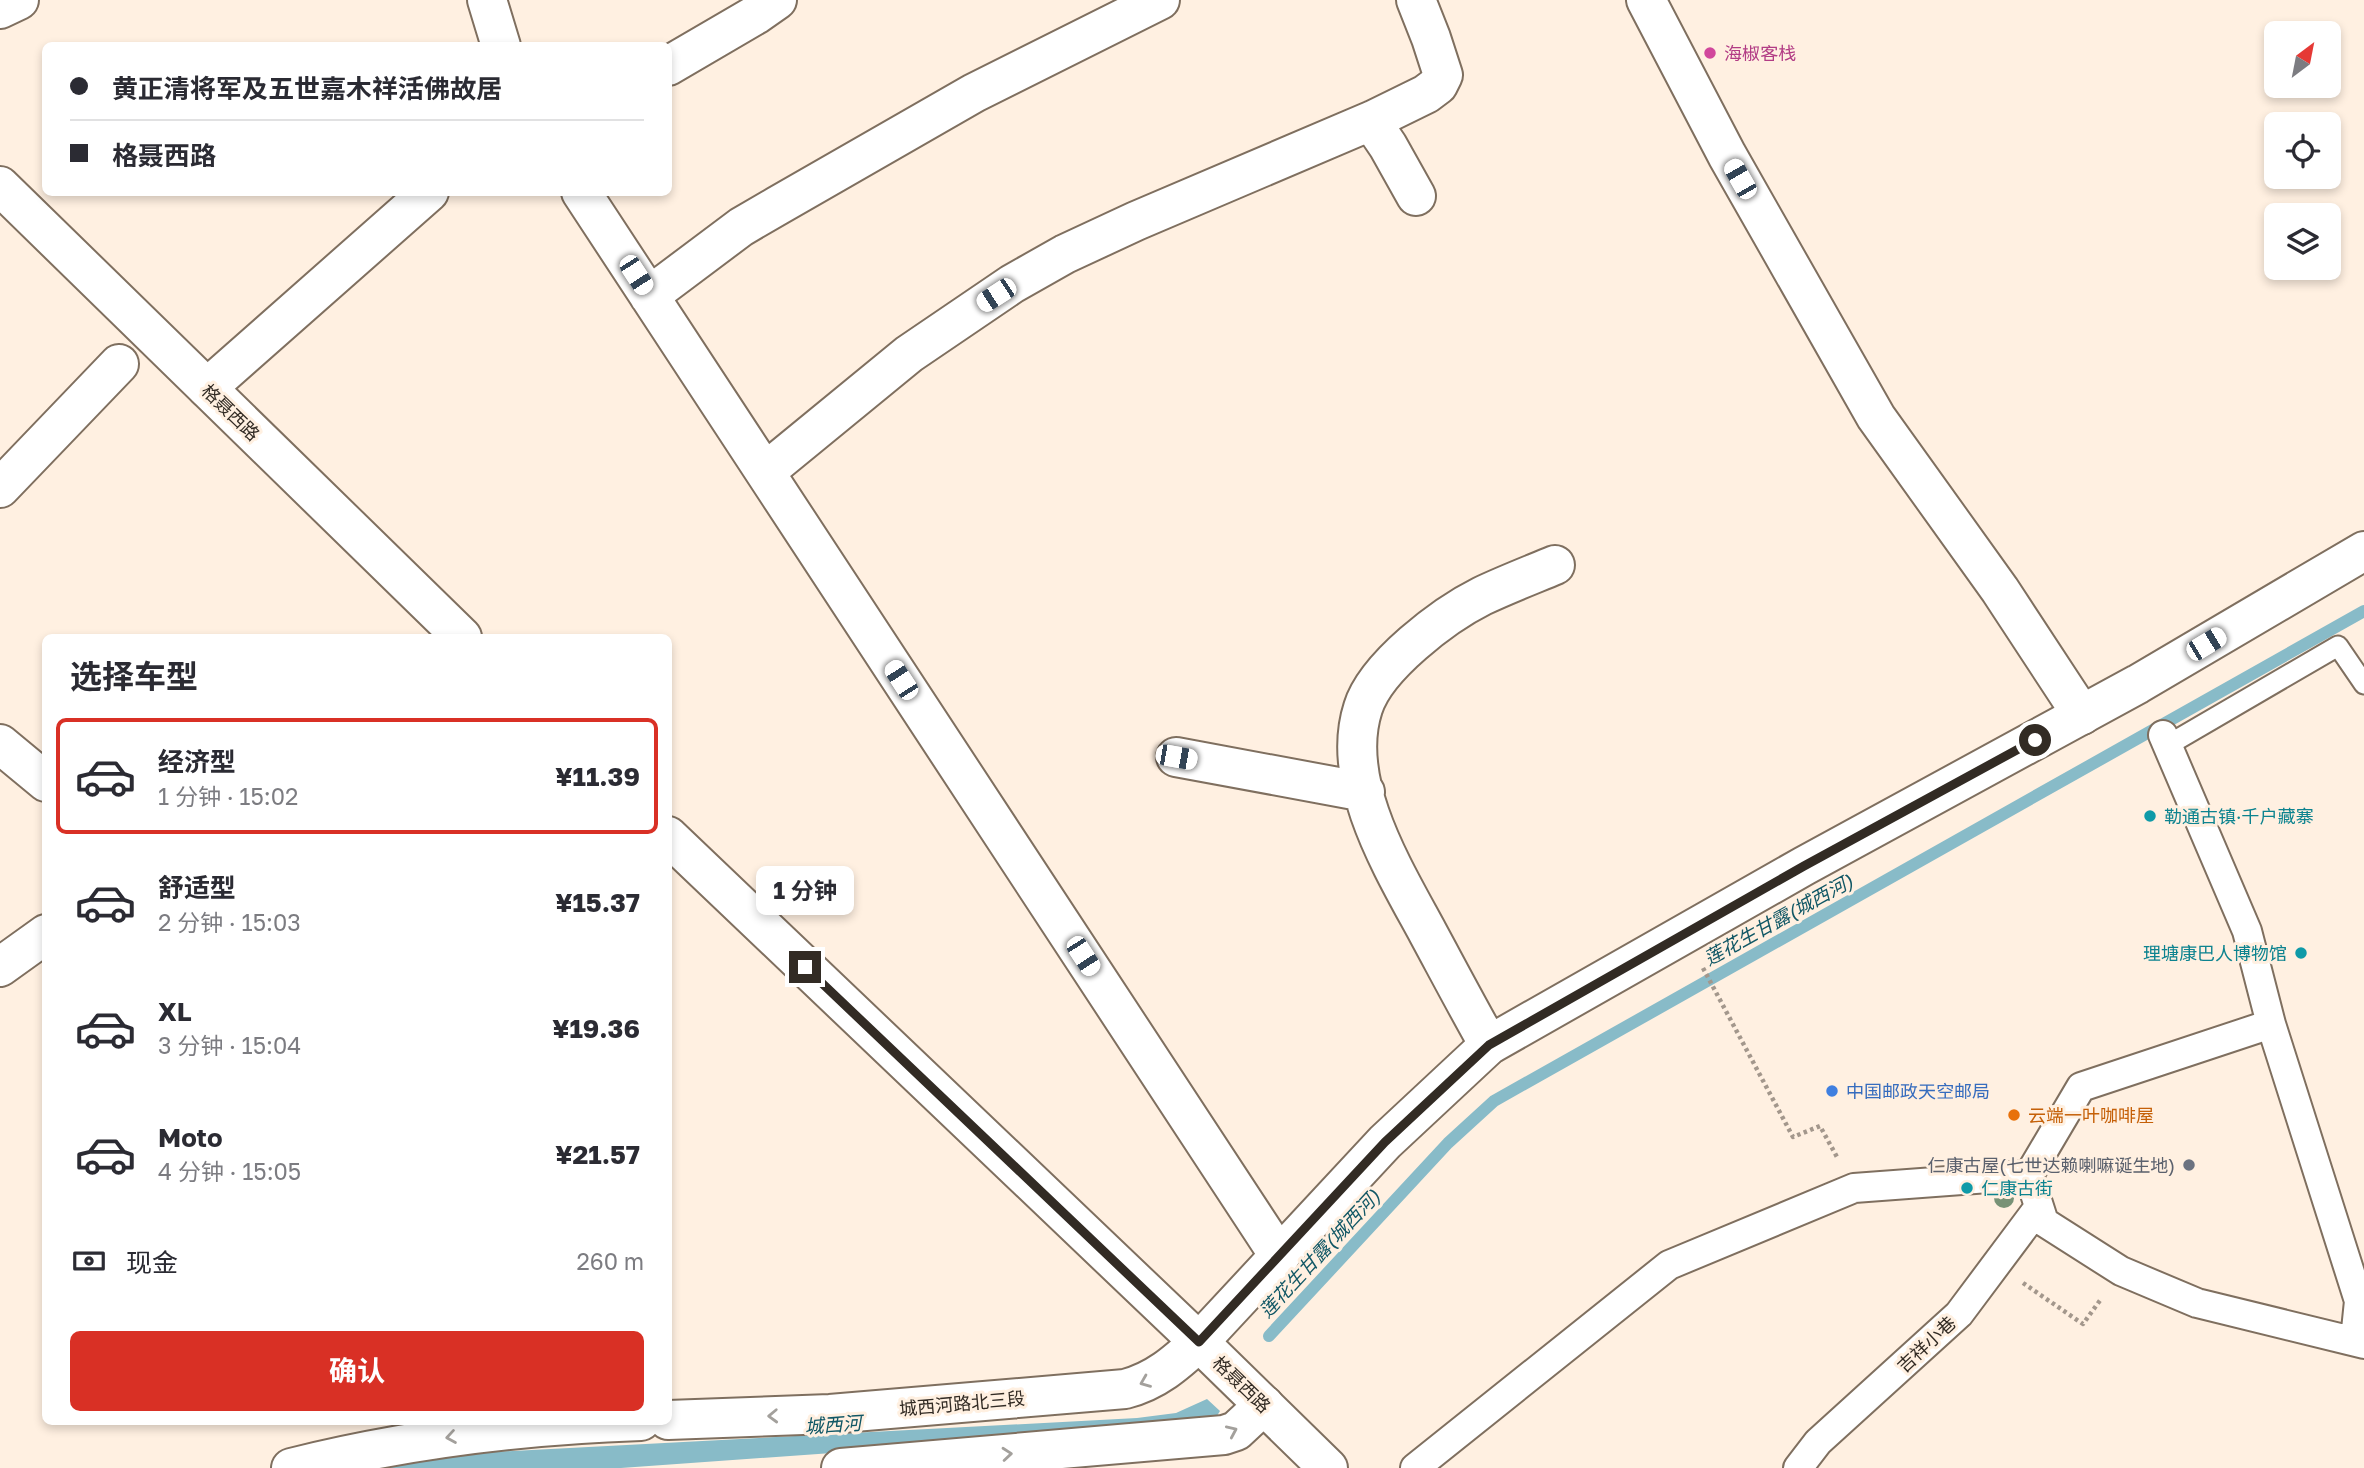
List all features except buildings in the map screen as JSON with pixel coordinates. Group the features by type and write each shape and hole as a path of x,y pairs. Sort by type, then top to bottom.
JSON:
{"street":[{"path":"0,9 19,0"},
{"path":"672,64 777,0"},
{"path":"649,296 741,227 777,206 974,93 1160,0"},
{"path":"765,472 909,354 1012,284 1065,254 1136,221 1371,121 1426,94 1438,85 1443,75 1432,38 1416,0"},
{"path":"1646,0 1727,155 1876,418 2000,590 2082,715"},
{"path":"482,1 499,42"},
{"path":"1371,121 1416,196"},
{"name":"格聂西路","path":"0,186 459,634"},
{"path":"207,388 424,196"},
{"path":"585,196 1280,1256"},
{"path":"0,488 119,364"},
{"name":"城西河路北三段","path":"672,1420 830,1414 1125,1389 1141,1385 1168,1370 1199,1342 1385,1142 1489,1045 1804,866 2082,715 2364,551"},
{"path":"1489,1045 1382,849 1360,775 1360,725 1363,706 1386,670 1435,625 1480,597 1555,565"},
{"path":"2165,740 2247,931 2272,1024 2359,1301 2359,1342 2197,1303 2121,1271 2044,1222 2029,1175 2081,1087 2272,1024"},
{"path":"0,744 42,779"},
{"path":"1176,757 1365,792"},
{"name":"格聂西路","path":"672,840 1328,1468"},
{"path":"0,967 42,937"},
{"path":"1415,1468 1669,1265 1854,1188 2029,1175"},
{"name":"吉祥小巷","path":"1798,1468 1818,1442 1959,1314 2039,1207"},
{"path":"841,1468 1224,1435 1236,1431 1264,1405"},
{"path":"291,1468 355,1452 476,1433 550,1425"}],"lane":[{"path":"2165,740 2338,646 2364,684"}],"path":[{"path":"1702,966 1793,1137 1820,1126 1854,1188"},
{"path":"1997,1265 2082,1324 2121,1271"}],"water":[{"path":"1207,1399 1220,1411 1215,1419 1170,1429 621,1468 351,1468 454,1454 1137,1418 1176,1413"}],"waterway":[{"name":"莲花生甘露(城西河)","path":"1269,1336 1448,1143 1494,1101 2364,611"}],"place":[{"name":"海椒客栈","path":"1710,53"},
{"name":"勒通古镇·千户藏寨","path":"2150,816"},
{"name":"理塘康巴人博物馆","path":"2301,953"},
{"name":"中国邮政天空邮局","path":"1832,1091"},
{"name":"云端一叶咖啡屋","path":"2014,1115"},
{"name":"仁康古屋(七世达赖喇嘛诞生地)","path":"2189,1165"},
{"name":"仁康古街","path":"1967,1188"}],"route":[{"path":"805,967 1199,1342 1385,1142 1489,1045 1804,866 2035,740"}],"water label":[{"name":"城西河","path":"833,1424"}]}
